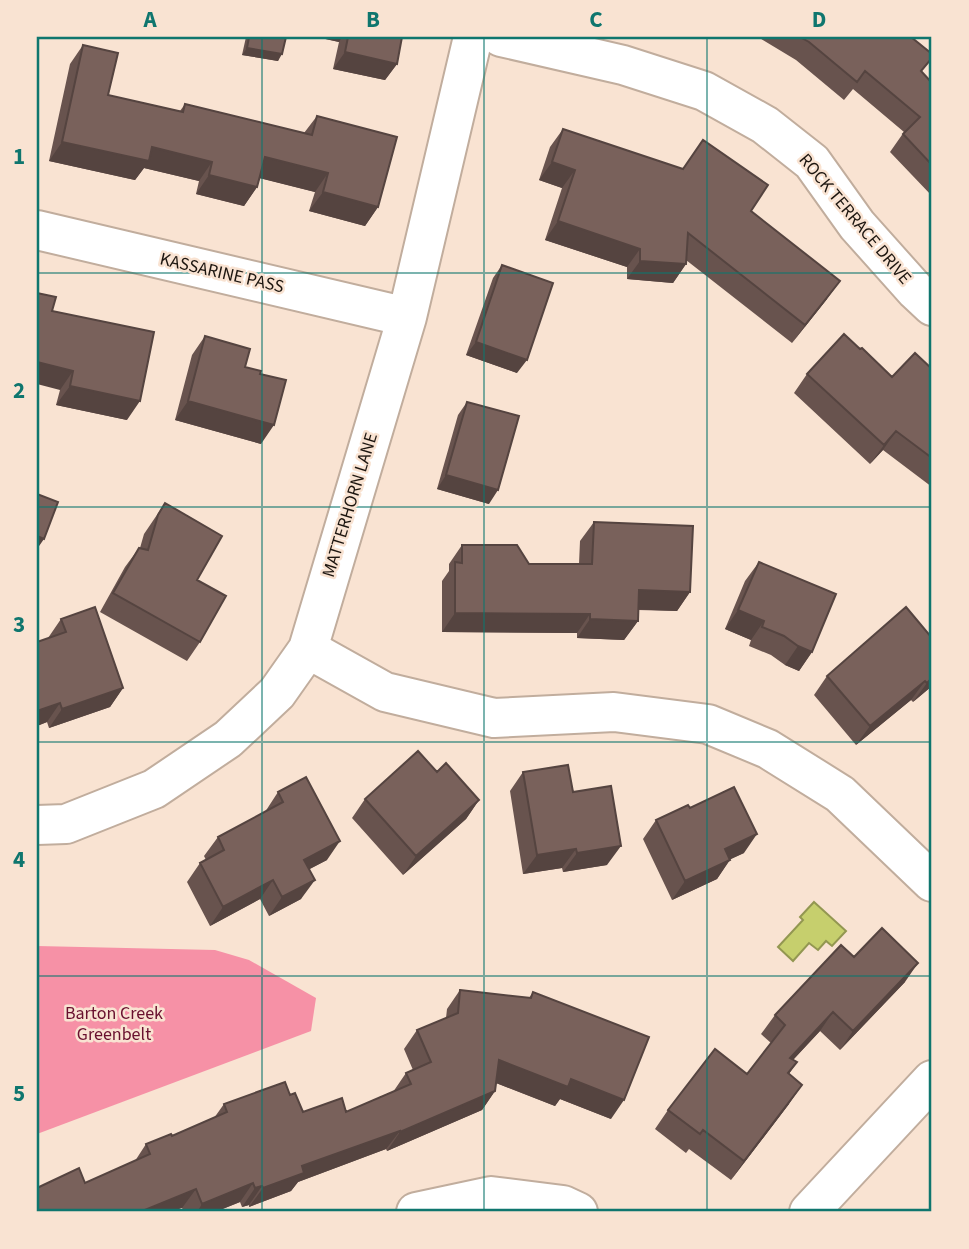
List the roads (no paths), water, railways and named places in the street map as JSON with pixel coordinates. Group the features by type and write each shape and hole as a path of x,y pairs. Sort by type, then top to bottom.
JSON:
{"street":[{"name":"MATTERHORN LANE","path":"37,825 66,824 154,789 228,739 277,693 307,649 407,317 473,37"},
{"name":"ROCK TERRACE DRIVE","path":"502,37 623,65 704,91 765,125 812,162 857,225 932,306"},
{"name":"KASSARINE PASS","path":"37,230 407,317"},
{"path":"307,649 385,692 494,718 614,712 708,724 768,749 841,794 932,882"},
{"path":"809,1212 932,1080"},
{"path":"416,1212 491,1196 563,1205 578,1212"}],"park label":[{"name":"Barton Creek Greenbelt","path":"114,1023"}]}
